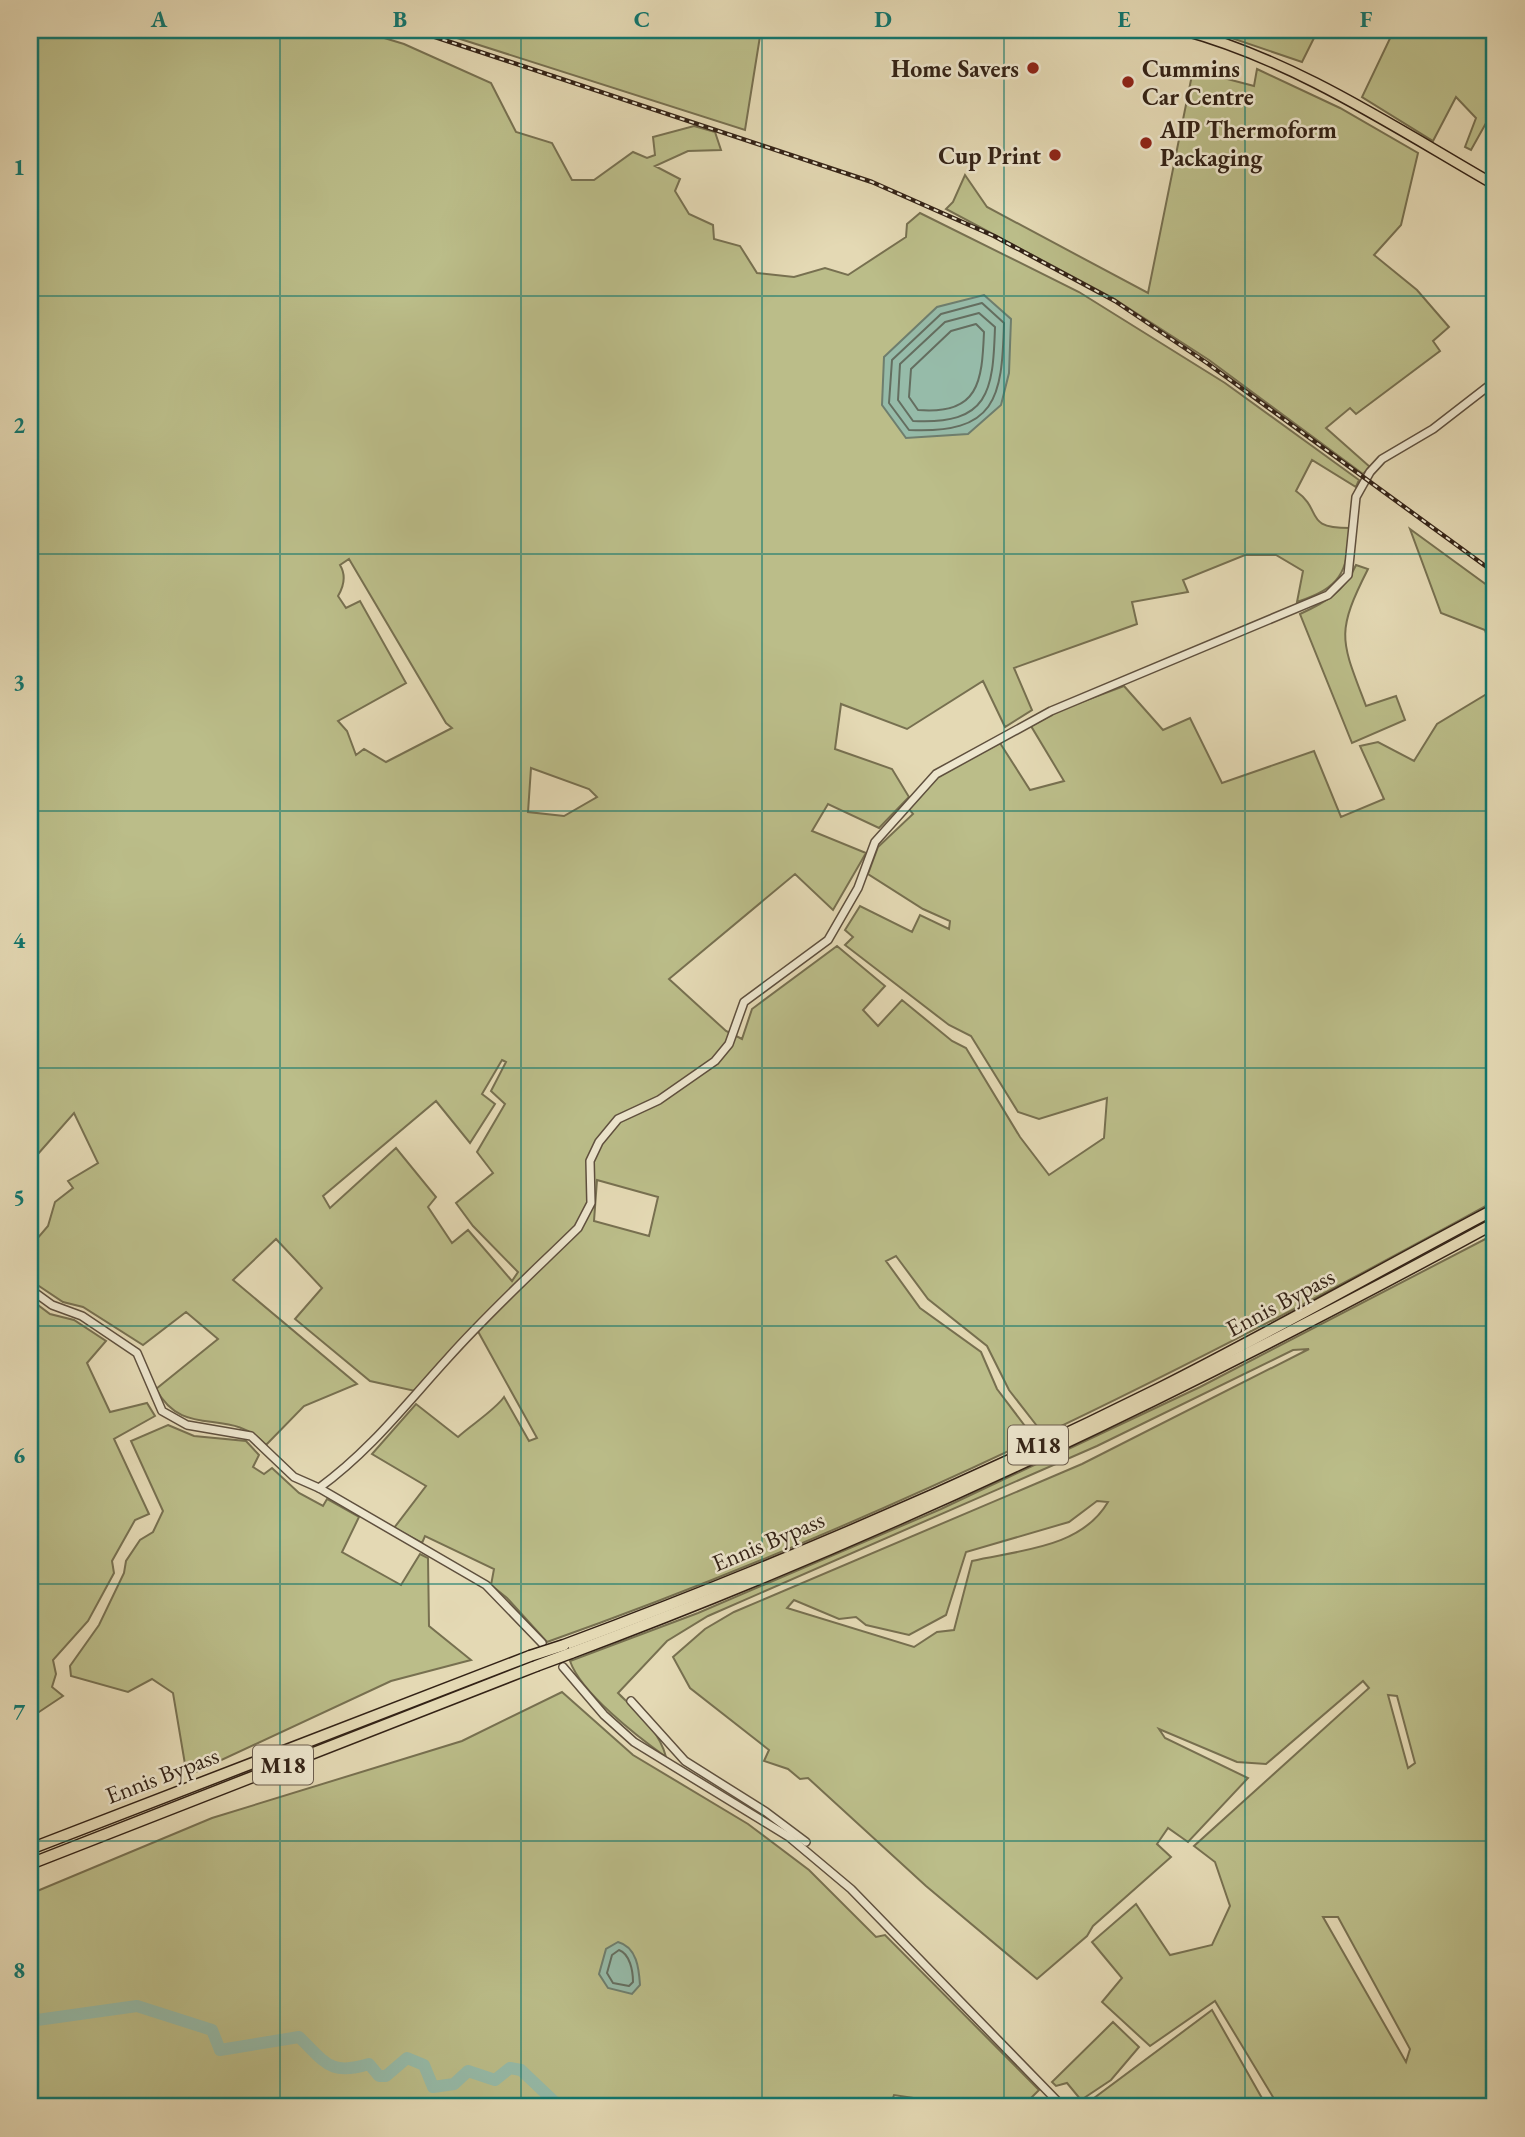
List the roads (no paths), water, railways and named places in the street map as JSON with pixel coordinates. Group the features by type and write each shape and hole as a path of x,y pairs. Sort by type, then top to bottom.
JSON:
{"highway":[{"name":"Ennis Bypass","path":"30,1864 537,1666 567,1649 1035,1447 1278,1328 1495,1209"},
{"name":"Ennis Bypass","path":"30,1849 530,1656 567,1649 672,1615 952,1496 1250,1354 1495,1223"}],"main road":[{"path":"1182,30 1261,55 1305,76 1495,186"}],"street":[{"path":"319,1488 347,1467 387,1428 450,1356 578,1228 591,1203 590,1161 599,1142 618,1119 659,1100 715,1061 729,1044 744,1002 828,940 858,888 875,842 936,774 1051,711 1328,595 1348,575 1356,497 1370,472 1382,459 1433,429 1495,381"},
{"path":"30,1289 52,1305 82,1316 137,1353 162,1411 187,1425 251,1436 294,1477 319,1488 486,1585 542,1643"},
{"path":"563,1667 604,1714 634,1742 669,1766 789,1837 850,1888 1063,2107"},
{"path":"631,1701 685,1761 766,1812 806,1842"},
{"path":"669,1766 678,1754"},
{"path":"761,1821 766,1812"}],"water":[{"path":"984,295 1011,319 1009,373 1001,405 968,434 906,438 882,405 884,357 937,307"},
{"path":"618,1942 629,1949 638,1966 640,1985 632,1994 608,1988 599,1974 606,1949"}],"waterway":[{"path":"30,2021 137,2006 212,2030 220,2050 299,2037 330,2065 345,2068 369,2064 379,2076 386,2076 407,2058 424,2065 433,2087 454,2084 468,2071 495,2080 510,2068 521,2070 560,2107"}],"railway":[{"path":"414,30 872,182 994,236 1115,301 1207,363 1495,573"}],"place":[{"name":"Home Savers","path":"1033,68"},
{"name":"Cummins Car Centre","path":"1128,82"},
{"name":"AIP Thermoform Packaging","path":"1146,143"},
{"name":"Cup Print","path":"1055,155"}]}
